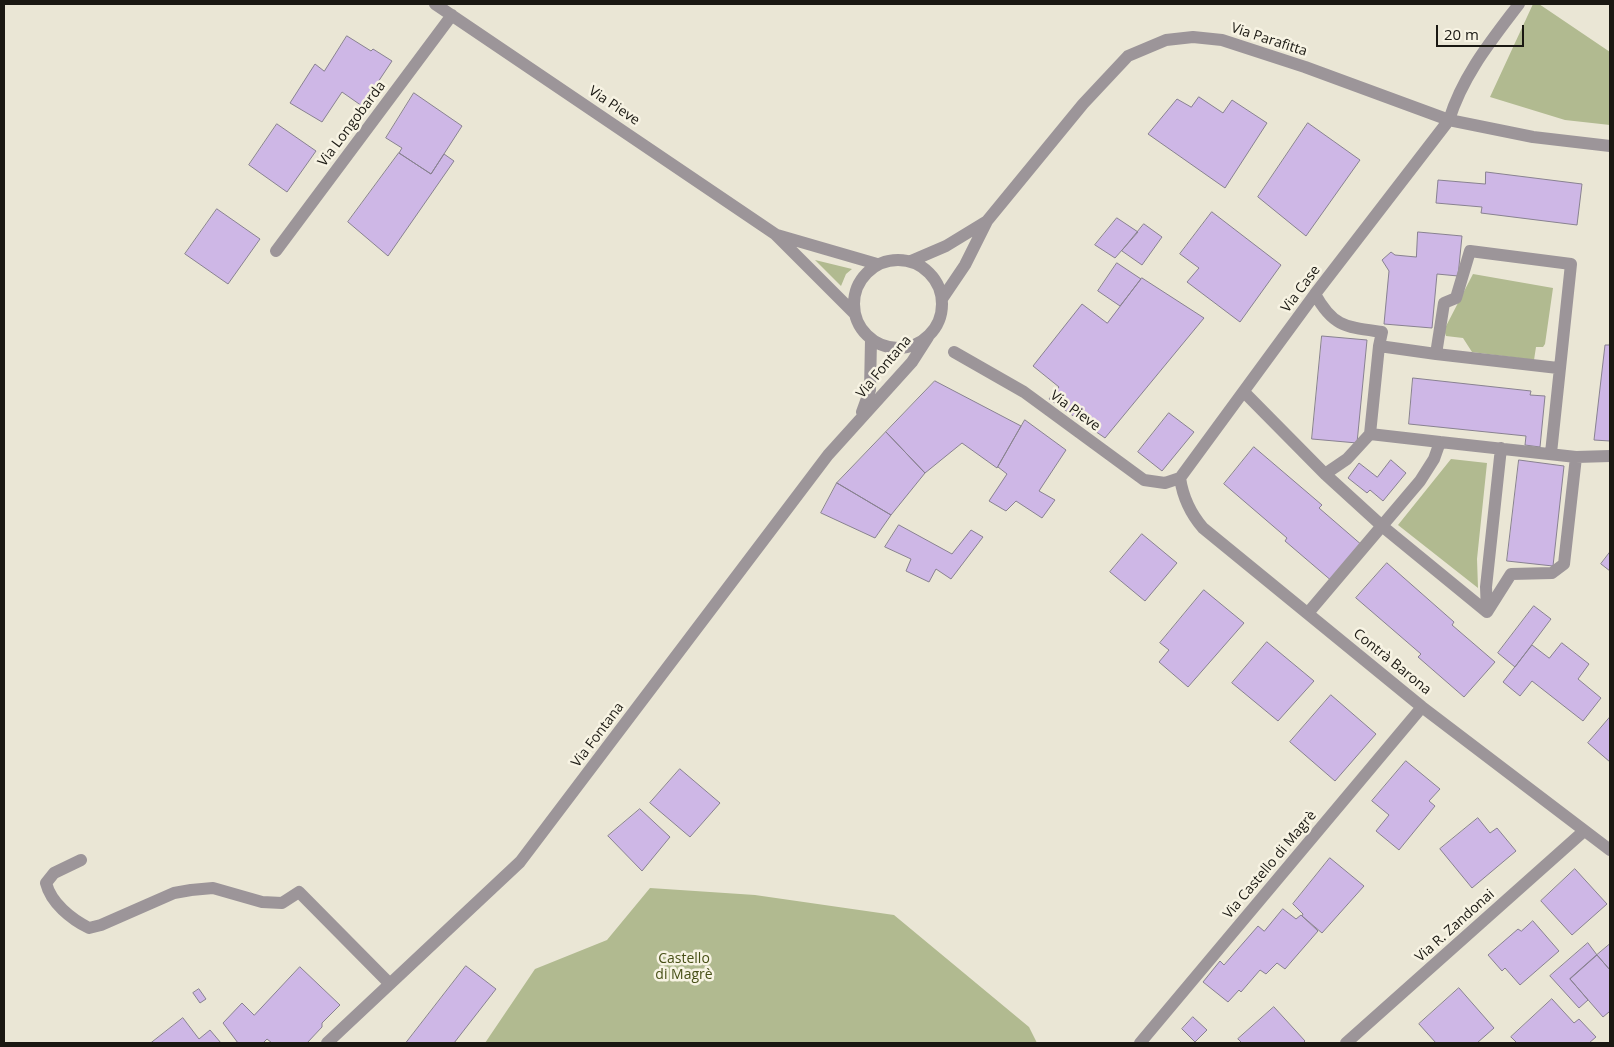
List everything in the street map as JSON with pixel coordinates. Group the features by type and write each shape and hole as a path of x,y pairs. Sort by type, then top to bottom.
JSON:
{"street":[{"name":"Via Pieve","path":"435,4 775,234 854,313"},
{"name":"Via Case","path":"1180,478 1315,294 1449,120 1457,95 1468,74 1519,4"},
{"name":"Via Longobarda","path":"276,251 452,15"},
{"name":"Via Parafitta","path":"942,299 965,265 987,221 1082,104 1128,56 1166,40 1193,37 1222,40 1305,67 1449,120 1533,137 1610,146"},
{"name":"Via Parafitta","path":"911,261 946,246 987,221"},
{"name":"Via Pieve","path":"775,234 877,264"},
{"path":"1436,354 1444,303 1456,298 1470,251 1571,264 1558,368 1551,453"},
{"path":"888,260 911,261 923,266 939,286 942,299 940,319 928,337 915,345 900,348 885,346 871,340 857,323 853,298 857,285 865,273 877,264 888,260"},
{"path":"1315,294 1323,309 1334,322 1357,329 1382,332 1370,434 1347,459 1325,474"},
{"name":"Via Fontana","path":"327,1043 520,862 828,456 861,416 912,362 928,337"},
{"name":"Via Fontana","path":"861,416 870,390 872,372 871,340"},
{"path":"1379,346 1558,368"},
{"name":"Via Pieve","path":"954,352 1024,392 1144,480 1153,483 1165,483 1180,478"},
{"path":"1244,392 1325,474 1382,526 1487,612"},
{"path":"1370,434 1576,457 1610,456"},
{"path":"1308,613 1420,481 1434,460 1440,442"},
{"path":"1487,612 1486,587 1501,448"},
{"path":"1487,612 1511,574 1552,573 1564,564 1576,457"},
{"name":"Contrà Barona","path":"1180,478 1182,494 1192,514 1203,528 1422,707 1610,850"},
{"name":"Via Castello di Magrè","path":"1140,1043 1422,707"},
{"name":"Via R. Zandonai","path":"1346,1043 1584,831"},
{"path":"81,860 54,873 46,883 62,908 74,920 88,928 101,925 174,893 213,888 262,902 282,903 299,892 390,984"}],"green space":[{"path":"1533,4 1539,4 1610,52 1610,125 1565,120 1490,97"},
{"path":"815,260 852,269 846,274 841,286"},
{"path":"1473,274 1553,288 1545,344 1543,347 1536,347 1534,360 1472,352 1463,338 1446,336 1444,330"},
{"path":"1451,459 1487,463 1477,559 1478,588 1398,525"},
{"name":"Castello di Magrè","path":"650,888 755,895 894,915 1029,1027 1037,1043 485,1043 535,969 607,940"}],"building":[{"path":"347,36 392,61 362,106 342,92 322,122 290,103 315,64 324,71"},
{"path":"414,93 462,126 431,174 399,153 402,148 386,138"},
{"path":"1199,97 1223,113 1232,100 1267,123 1225,188 1148,134 1177,99 1191,107"},
{"path":"1308,123 1360,160 1306,236 1258,197"},
{"path":"277,124 316,151 287,192 249,165"},
{"path":"399,153 431,174 444,154 454,161 388,256 348,222"},
{"path":"1486,172 1582,184 1577,225 1481,213 1482,207 1436,203 1438,180 1485,184"},
{"path":"217,209 260,239 228,284 185,254"},
{"path":"1212,212 1281,265 1240,322 1187,282 1199,268 1180,254"},
{"path":"1117,218 1138,232 1115,258 1095,245"},
{"path":"1144,224 1162,237 1142,265 1122,251"},
{"path":"1418,232 1462,236 1458,276 1437,274 1432,328 1384,324 1389,271 1382,260 1391,252 1395,255 1416,257"},
{"path":"1117,263 1141,279 1120,306 1098,291"},
{"path":"1142,278 1204,318 1105,438 1049,399 1059,387 1033,366 1082,304 1107,323"},
{"path":"1610,331 1610,441 1594,440 1605,345 1609,345"},
{"path":"1322,336 1367,340 1357,443 1312,439"},
{"path":"1413,378 1531,391 1530,395 1545,396 1540,447 1525,445 1526,436 1409,424"},
{"path":"935,381 1021,426 997,468 962,443 925,473 886,432"},
{"path":"1169,413 1194,432 1162,471 1138,452"},
{"path":"1025,420 1066,450 1039,491 1055,500 1042,518 1016,501 1006,511 989,501 1007,474 998,467"},
{"path":"886,432 925,473 891,515 837,483"},
{"path":"1254,447 1322,505 1319,508 1363,546 1333,582 1285,541 1287,538 1224,484"},
{"path":"1391,460 1406,473 1383,501 1370,490 1367,493 1348,478 1359,463 1377,477"},
{"path":"1519,460 1564,466 1553,566 1507,561"},
{"path":"837,483 891,515 875,538 821,513"},
{"path":"899,525 952,554 971,530 983,537 951,579 936,569 929,582 906,571 911,559 885,547"},
{"path":"1142,534 1177,563 1145,601 1110,572"},
{"path":"1610,552 1610,571 1601,564"},
{"path":"1387,563 1454,622 1452,625 1495,662 1464,697 1418,657 1421,654 1356,598"},
{"path":"1204,590 1244,623 1188,687 1159,662 1169,650 1160,643"},
{"path":"1534,606 1551,619 1515,667 1498,653"},
{"path":"1267,642 1314,681 1278,721 1232,683"},
{"path":"1562,643 1589,664 1578,679 1601,698 1583,721 1532,681 1520,696 1503,682 1532,645 1549,658"},
{"path":"1331,695 1376,734 1335,781 1290,742"},
{"path":"1610,717 1610,762 1588,743"},
{"path":"1406,761 1440,789 1429,801 1435,806 1399,850 1376,831 1389,815 1372,801"},
{"path":"680,769 720,803 690,837 650,803"},
{"path":"640,809 670,837 642,871 608,836"},
{"path":"1478,818 1490,833 1497,828 1516,851 1472,888 1440,849"},
{"path":"1330,858 1364,886 1322,933 1302,916 1303,914 1293,904"},
{"path":"1575,869 1607,904 1572,935 1541,901"},
{"path":"1283,909 1296,919 1301,915 1318,931 1285,969 1277,963 1266,974 1260,970 1241,992 1239,990 1228,1002 1203,982 1220,961 1224,965 1258,926 1264,931"},
{"path":"1533,921 1559,951 1520,985 1505,968 1502,971 1488,955 1518,929 1521,931"},
{"path":"1588,943 1597,955 1570,979 1588,1000 1579,1008 1550,976"},
{"path":"1610,944 1610,970 1597,955"},
{"path":"1597,955 1610,970 1610,1014 1609,1012 1603,1017 1570,979"},
{"path":"466,966 496,989 454,1043 406,1043"},
{"path":"300,967 340,1005 322,1023 322,1027 307,1043 272,1043 267,1039 263,1043 238,1043 223,1023 242,1003 254,1015"},
{"path":"1459,988 1494,1028 1477,1043 1436,1043 1419,1024"},
{"path":"199,989 206,999 200,1003 193,993"},
{"path":"1552,999 1574,1023 1579,1019 1596,1037 1589,1043 1517,1043 1511,1037"},
{"path":"1274,1007 1305,1041 1303,1043 1242,1043 1238,1039"},
{"path":"1193,1017 1207,1030 1195,1042 1182,1029"},
{"path":"183,1018 199,1039 210,1030 221,1043 151,1043"}]}
